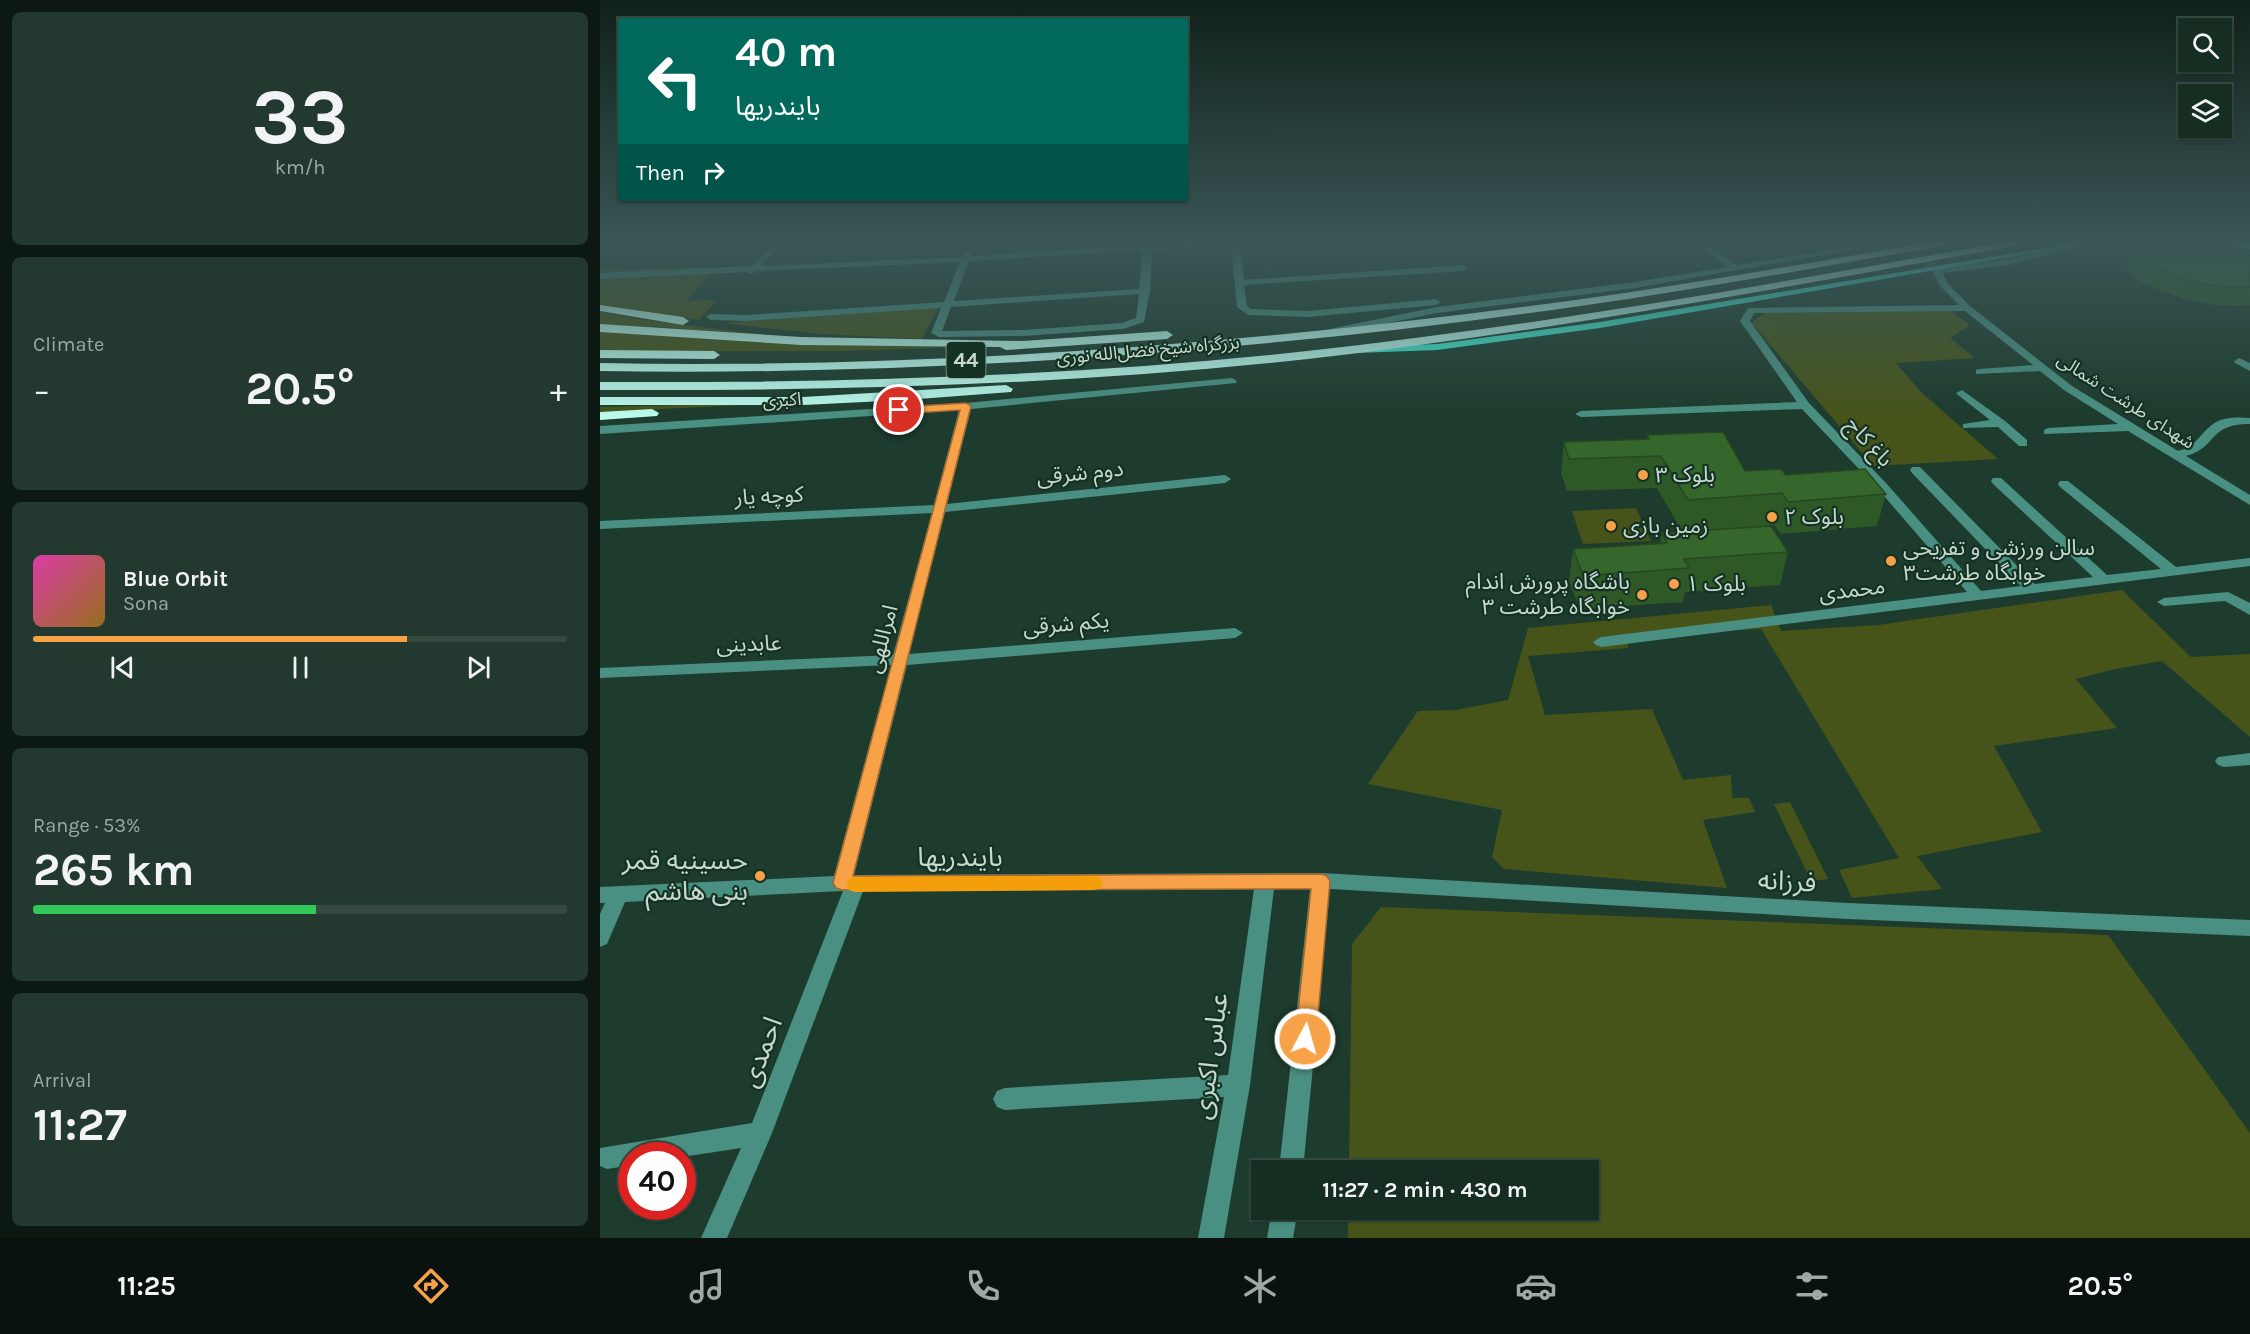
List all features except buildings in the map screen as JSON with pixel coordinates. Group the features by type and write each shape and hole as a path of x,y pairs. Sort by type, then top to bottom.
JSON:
{"highway":[{"name":"بزرگراه شیخ فضل‌الله نوری","path":"600,367 755,367 968,360 1134,350 1330,332 1595,301"},
{"name":"بزرگراه شیخ فضل‌الله نوری","path":"600,386 939,381 1069,374 1304,355 1622,312 1686,301"},
{"path":"600,308 769,332 887,342"},
{"path":"600,328 801,341 1039,343"},
{"path":"600,354 835,353 1241,330 1330,332"},
{"path":"600,416 798,406 1142,377 1304,355"},
{"path":"600,402 902,397"}],"main road":[{"path":"1345,350 1437,347 1600,325 1744,301"}],"street":[{"path":"950,301 936,333 943,335 1023,333 1123,326 1140,320 1143,301"},
{"path":"711,317 746,318 1007,301"},
{"path":"1241,301 1245,310 1275,315 1447,301"},
{"path":"1330,332 1437,310 1510,301"},
{"name":"شهدای طرشت شمالی","path":"1960,301 2068,388 2250,501"},
{"name":"باغ کاج","path":"1967,308 1751,310 1745,321 1805,405 1882,486 1978,596"},
{"path":"2239,361 2250,368"},
{"path":"1980,372 2042,368"},
{"name":"اکبری","path":"600,430 966,406 1232,381"},
{"path":"1962,393 2024,443"},
{"path":"1581,414 1805,405"},
{"name":"امراللهی","path":"849,884 900,660 966,406"},
{"path":"2175,455 2198,450 2222,424 2250,421"},
{"path":"1967,426 2001,423"},
{"path":"2048,432 2129,427"},
{"path":"1916,470 2032,589"},
{"name":"دوم شرقی","path":"939,509 1225,479"},
{"path":"1997,481 2104,580"},
{"path":"2064,484 2173,571"},
{"name":"کوچه یار","path":"600,525 939,509"},
{"name":"محمدی","path":"1601,642 2250,562"},
{"path":"2164,602 2228,596 2250,610"},
{"name":"یکم شرقی","path":"900,660 1235,633"},
{"name":"عابدینی","path":"600,673 900,660"},
{"path":"2224,761 2250,759"},
{"path":"1292,1160 1321,881"},
{"name":"بایندریها","path":"609,894 849,884 1321,881"},
{"name":"فرزانه","path":"1321,881 1848,912 2250,928"},
{"name":"عباس اکبری","path":"1210,1238 1238,1085 1265,882"},
{"name":"احمدی","path":"714,1238 760,1133 849,884"},
{"path":"600,938 609,894"},
{"path":"1005,1099 1238,1085"},
{"path":"607,1157 760,1133"},
{"path":"1280,1238 1283,1220"}],"green space":[{"path":"600,301 716,301 699,320 600,305"},
{"path":"938,308 922,339 822,334 722,323"},
{"path":"1951,311 1970,325 1950,338 1975,358 1896,363 1922,393 1998,459 1873,466 1752,323 1764,313"},
{"path":"600,312 644,320 799,339 660,327 600,325"},
{"path":"600,331 824,345 985,346 846,351 600,352"},
{"path":"806,402 600,412 600,407"},
{"name":"زمین بازی","path":"1636,508 1651,541 1583,544 1572,511"},
{"path":"2122,590 2191,657 2250,654 2250,737 2162,661 2076,679 2117,728 1994,746 2042,832 1917,856 1942,889 1852,898 1839,870 1899,858 1761,629 1625,634 1628,648 1528,656 1545,715 1652,709 1683,780 1731,775 1732,798 1749,798 1755,812 1703,820 1727,888 1504,869 1492,857 1502,810 1368,784 1418,711 1456,710 1508,700 1528,628 1771,605 1781,631 1878,625"},
{"path":"1790,802 1828,879 1811,881 1774,804"},
{"path":"1381,907 2108,935 2250,1133 2250,1238 1348,1238 1348,1220 1599,1220 1599,1160 1349,1160 1352,944"}],"slow traffic":[{"path":"855,885 1094,883"}],"place":[{"name":"بلوک ۳","path":"1643,475"},
{"name":"بلوک ۲","path":"1772,517"},
{"name":"زمین بازی","path":"1611,526"},
{"name":"سالن ورزشی و تفریحی خوابگاه طرشت۳","path":"1891,561"},
{"name":"بلوک ۱","path":"1674,584"},
{"name":"باشگاه پرورش اندام خوابگاه طرشت ۳","path":"1642,595"},
{"name":"حسینیه قمر بنی هاشم","path":"760,876"}],"route":[{"path":"899,410 966,406 842,883 855,885 1321,881 1305,1039"}]}
